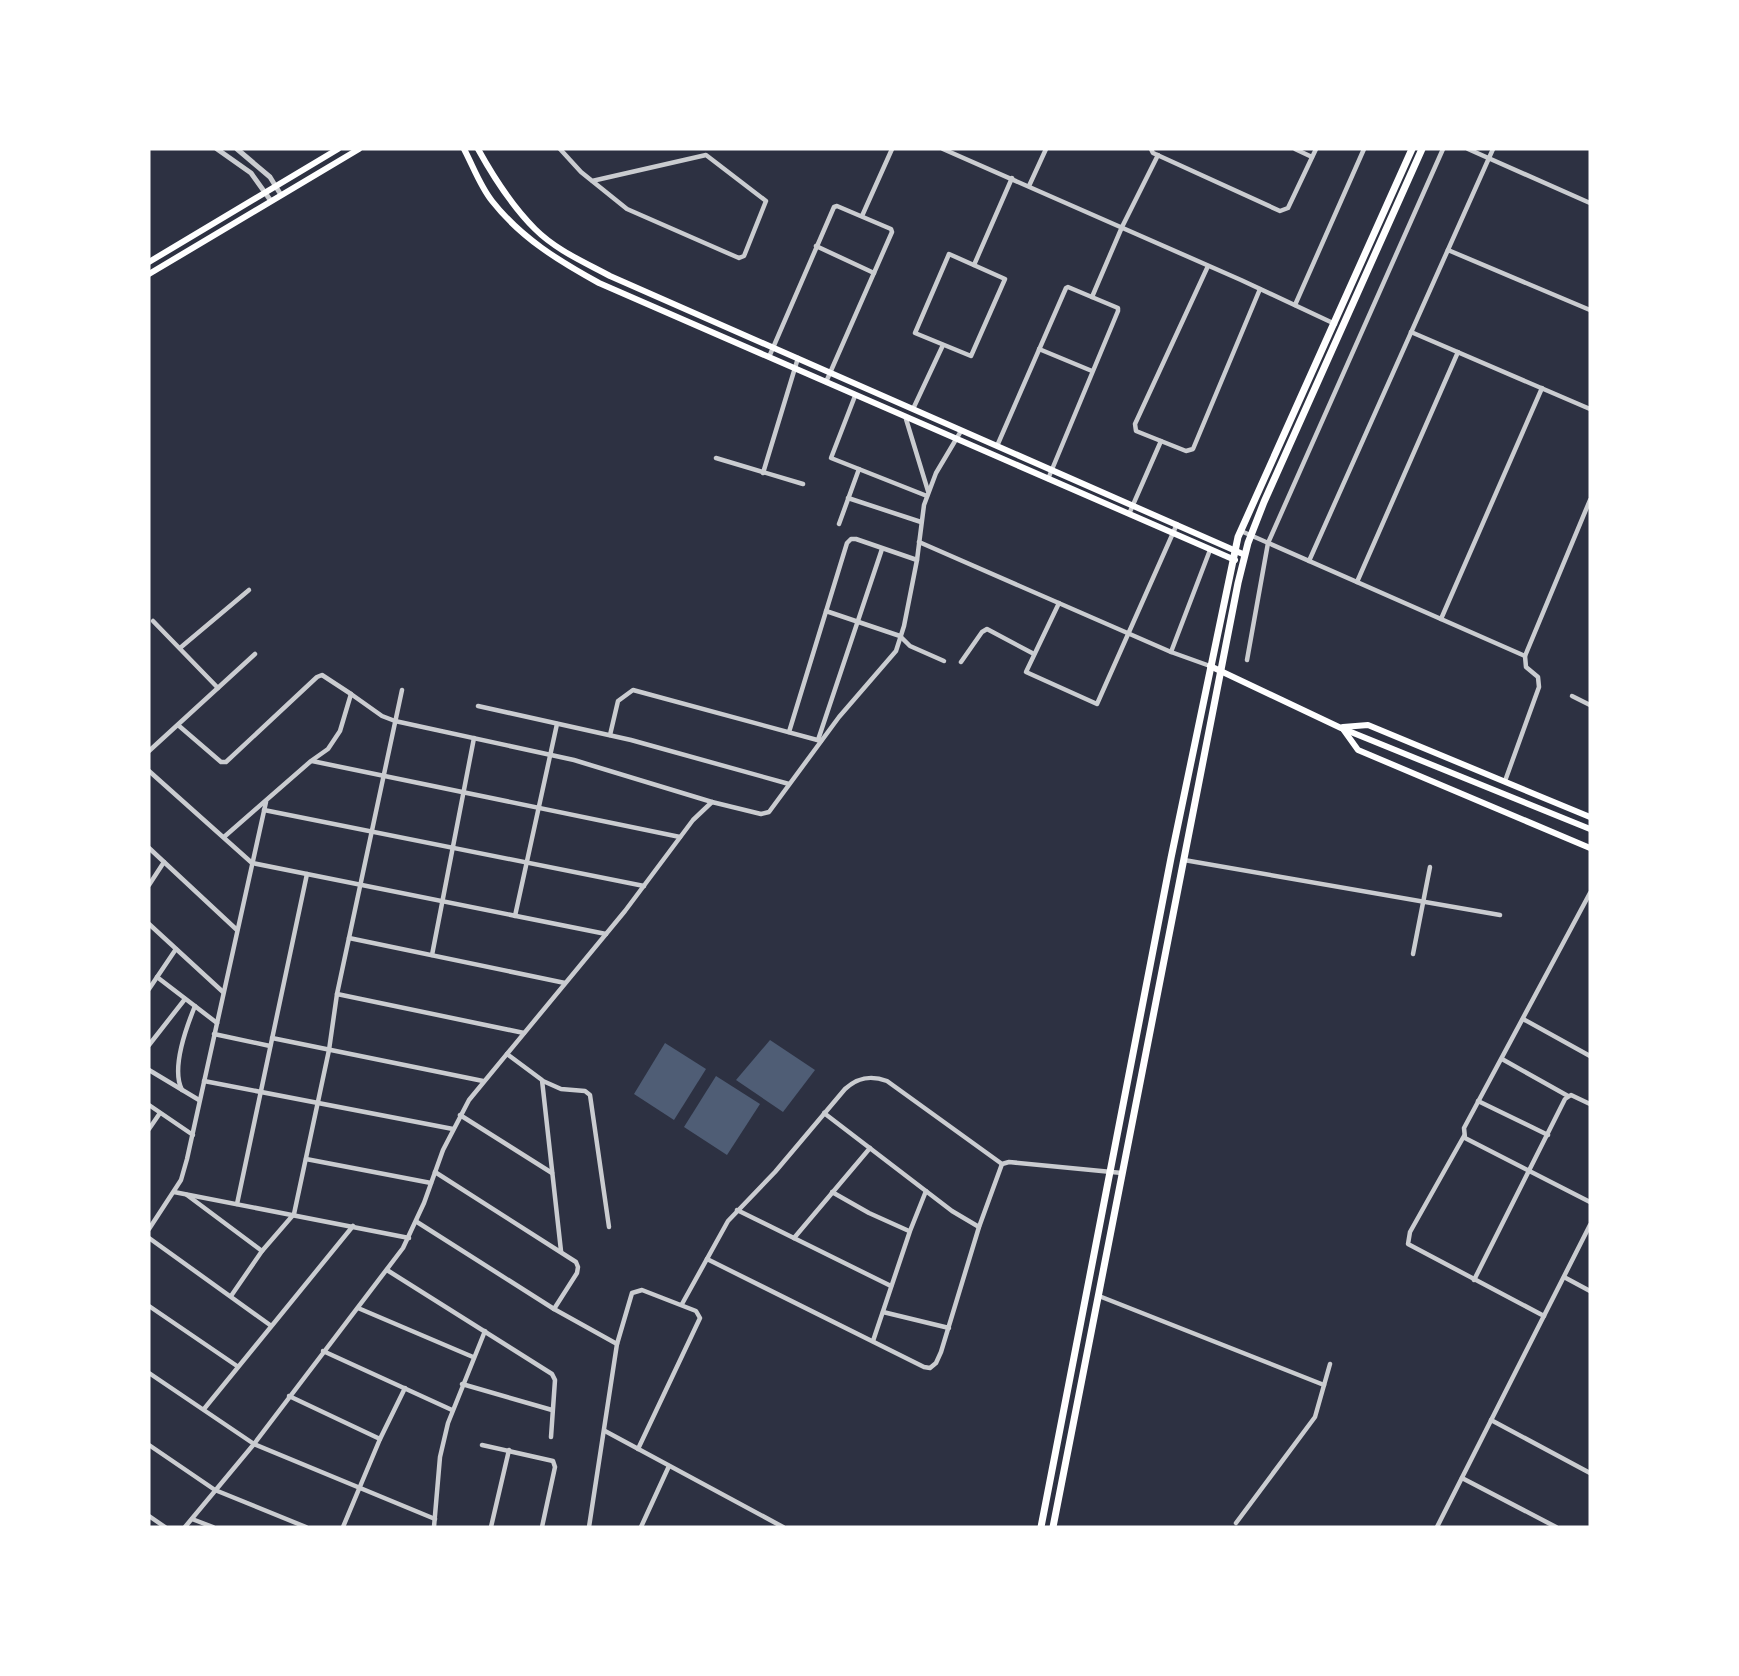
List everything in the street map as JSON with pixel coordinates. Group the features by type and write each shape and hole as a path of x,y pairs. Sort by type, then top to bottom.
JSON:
{"main road":[{"path":"149,261 338,149"},
{"path":"149,274 359,149"},
{"path":"464,149 490,199 515,227 555,259 599,283 1128,515 1233,559 1244,559"},
{"path":"478,149 508,198 537,231 568,253 610,276 1177,524 1235,550 1244,559"},
{"path":"1041,1527 1235,550 1241,531 1412,149"},
{"path":"1053,1527 1244,559 1251,536 1422,149"},
{"path":"474,169 487,163"},
{"path":"1210,666 1341,727 1590,829"},
{"path":"1341,727 1368,725 1590,817"},
{"path":"1341,727 1358,750 1590,848"}],"street":[{"path":"217,149 242,165 271,201"},
{"path":"237,149 258,164 281,195"},
{"path":"560,149 592,181 627,209 742,258 766,201 706,155 592,181"},
{"path":"862,216 892,149"},
{"path":"943,149 1208,265 1342,328"},
{"path":"1029,186 1046,149"},
{"path":"1151,149 1158,155 1280,211 1288,208 1316,149"},
{"path":"1295,149 1312,157"},
{"path":"1295,305 1364,149"},
{"path":"1247,660 1268,543 1443,149"},
{"path":"1468,149 1590,203"},
{"path":"1309,561 1493,149"},
{"path":"1092,298 1122,227 1158,155"},
{"path":"974,265 1012,178"},
{"path":"768,358 835,205 862,216 892,231 826,383"},
{"path":"816,246 874,273"},
{"path":"1448,250 1590,310"},
{"path":"949,254 1002,277 1004,282 973,354 967,356 943,345 916,335 915,331 949,254"},
{"path":"1208,265 1135,424 1136,431 1186,452 1193,449 1260,289"},
{"path":"997,446 1066,288 1068,286 1118,309 1047,480"},
{"path":"1411,332 1590,410"},
{"path":"913,409 943,345"},
{"path":"1040,349 1092,371"},
{"path":"1357,582 1458,352"},
{"path":"763,472 798,358"},
{"path":"1441,619 1542,388"},
{"path":"855,396 831,458 928,494"},
{"path":"906,419 928,494"},
{"path":"178,725 221,762 226,762 317,677 322,676 382,716 395,721 551,755 712,802 765,814 819,741 891,658 900,636 918,560 921,522 928,494 936,473 961,431"},
{"path":"1128,515 1161,441"},
{"path":"716,458 803,484"},
{"path":"839,524 859,469"},
{"path":"848,498 921,522"},
{"path":"1505,781 1540,681 1526,667 1525,656 1590,500"},
{"path":"1059,603 1027,668 1027,674 1097,704 1177,524"},
{"path":"1241,531 1525,656"},
{"path":"789,733 850,539 918,560"},
{"path":"919,542 1171,652 1210,666"},
{"path":"819,741 882,549"},
{"path":"1171,652 1210,550"},
{"path":"180,648 249,590"},
{"path":"826,611 900,636 910,646 944,661"},
{"path":"153,621 218,688"},
{"path":"961,662 987,629 1034,654"},
{"path":"149,751 255,654"},
{"path":"231,1296 262,1251 294,1214 329,1049 337,994 402,690"},
{"path":"610,735 618,701 633,690 819,741"},
{"path":"224,837 328,749 340,731 351,694"},
{"path":"1572,696 1590,705"},
{"path":"478,706 610,735 789,784"},
{"path":"515,916 558,724"},
{"path":"432,955 474,738"},
{"path":"311,761 681,837"},
{"path":"149,771 252,863 606,934"},
{"path":"149,1229 181,1180 266,801"},
{"path":"185,1527 254,1444 409,1238 453,1129 483,1081 606,934 693,820 712,802"},
{"path":"264,810 644,886"},
{"path":"149,848 237,931"},
{"path":"1184,860 1500,915"},
{"path":"149,885 164,862"},
{"path":"1413,954 1430,867"},
{"path":"237,1204 307,874"},
{"path":"1544,1316 1408,1244 1410,1232 1464,1135 1464,1128 1478,1101 1590,893"},
{"path":"149,924 224,992"},
{"path":"349,938 565,983"},
{"path":"149,989 176,949"},
{"path":"158,977 217,1023"},
{"path":"337,994 524,1033"},
{"path":"149,1045 185,999"},
{"path":"182,1090 179,1084 180,1060 195,1006"},
{"path":"1523,1019 1590,1056"},
{"path":"214,1034 270,1046"},
{"path":"272,1038 483,1081"},
{"path":"507,1054 542,1080 561,1089 585,1091 590,1095 609,1227"},
{"path":"1502,1059 1568,1096 1590,1104"},
{"path":"149,1070 200,1100"},
{"path":"682,1304 722,1229 852,1083 875,1076 887,1080 1002,1164"},
{"path":"542,1080 562,1251"},
{"path":"204,1081 453,1129"},
{"path":"1474,1280 1568,1096"},
{"path":"1478,1101 1548,1135"},
{"path":"149,1105 193,1135"},
{"path":"149,1129 160,1113"},
{"path":"824,1113 926,1191 979,1227"},
{"path":"460,1115 552,1173"},
{"path":"1464,1135 1465,1138 1590,1202"},
{"path":"794,1238 870,1148"},
{"path":"306,1159 431,1183"},
{"path":"1002,1164 1009,1162 1122,1173"},
{"path":"707,1259 930,1368 936,1363 941,1352 979,1227 1002,1164"},
{"path":"435,1172 576,1262 578,1270 554,1309"},
{"path":"873,1341 926,1191"},
{"path":"174,1192 409,1238"},
{"path":"832,1192 869,1213 910,1231"},
{"path":"186,1194 262,1251"},
{"path":"737,1210 891,1286"},
{"path":"417,1222 554,1309 617,1344"},
{"path":"1437,1527 1590,1225"},
{"path":"204,1409 353,1226"},
{"path":"149,1238 271,1325"},
{"path":"387,1270 552,1374 555,1380 551,1437"},
{"path":"1564,1277 1590,1291"},
{"path":"589,1527 617,1344 632,1293 642,1290 699,1312 700,1318 638,1449"},
{"path":"1099,1296 1324,1385"},
{"path":"149,1306 237,1366"},
{"path":"358,1308 473,1357"},
{"path":"883,1312 949,1328"},
{"path":"434,1527 440,1457 452,1410 485,1331"},
{"path":"323,1351 452,1410"},
{"path":"1236,1523 1307,1430 1318,1410 1330,1364"},
{"path":"149,1373 254,1444 435,1520"},
{"path":"463,1384 552,1410"},
{"path":"343,1527 380,1438 405,1388"},
{"path":"289,1396 380,1438"},
{"path":"1491,1420 1590,1473"},
{"path":"605,1431 783,1527"},
{"path":"149,1445 215,1490 306,1527"},
{"path":"482,1445 555,1463 542,1527"},
{"path":"491,1527 509,1450"},
{"path":"641,1527 669,1466"},
{"path":"1462,1478 1556,1527"},
{"path":"149,1516 165,1527"},
{"path":"192,1519 213,1527"}],"water":[{"path":"770,1040 815,1070 783,1112 736,1080"},
{"path":"665,1043 706,1069 674,1120 634,1094"},
{"path":"716,1076 760,1104 727,1155 684,1127"}]}
